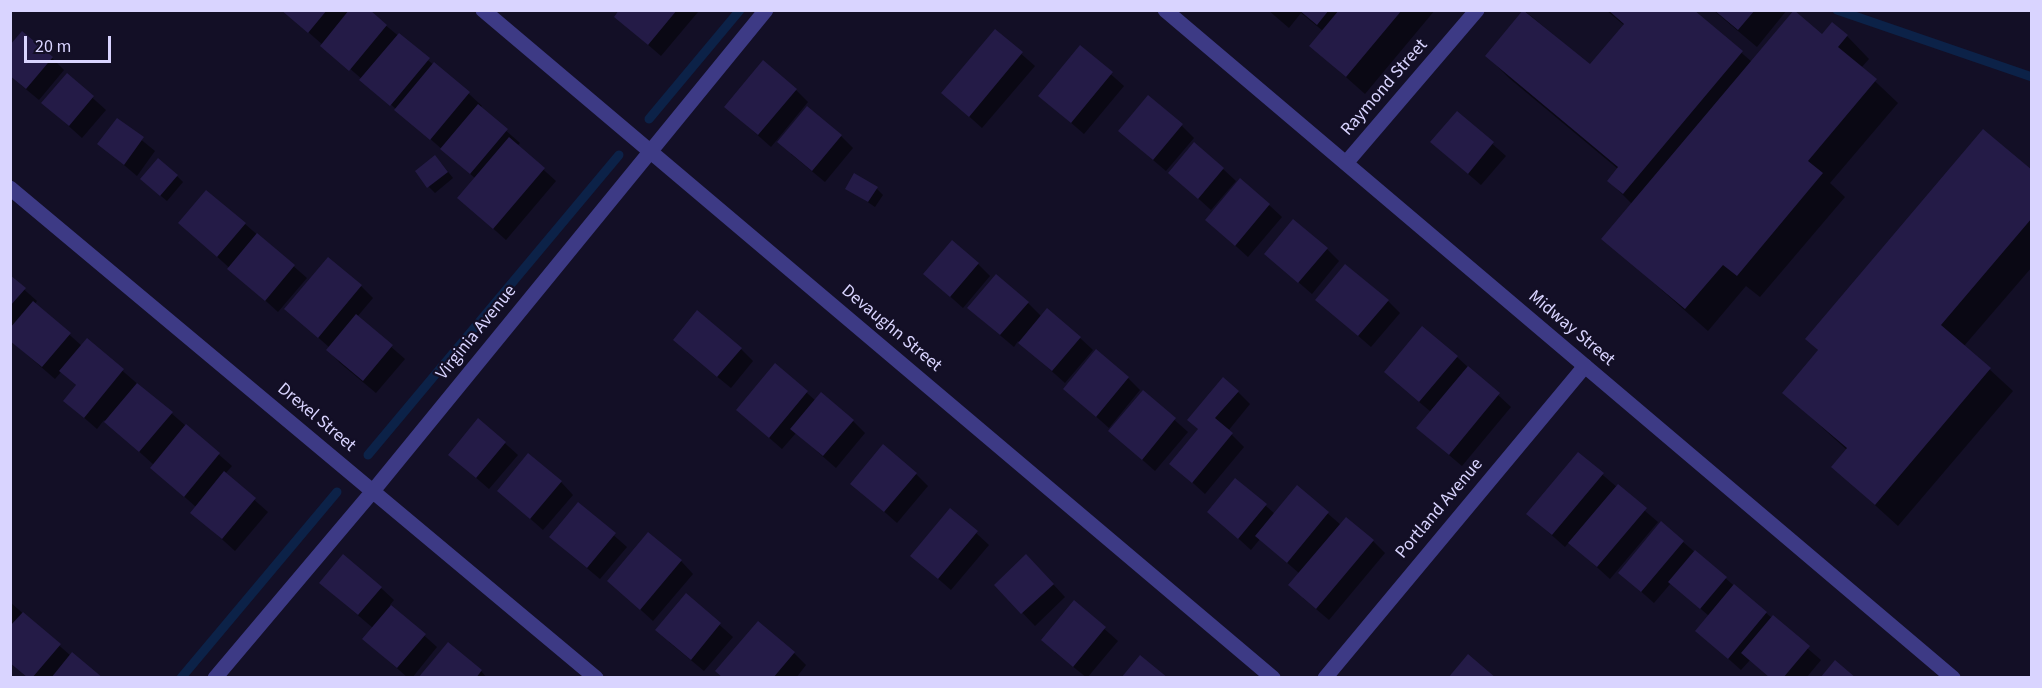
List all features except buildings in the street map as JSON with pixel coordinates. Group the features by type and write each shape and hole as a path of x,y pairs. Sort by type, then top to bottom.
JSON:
{"street":[{"name":"Devaughn Street","path":"483,10 1273,678"},
{"name":"Virginia Avenue","path":"215,678 373,491 766,10"},
{"name":"Midway Street","path":"1165,10 1953,678"},
{"name":"Raymond Street","path":"1346,163 1477,10"},
{"name":"Drexel Street","path":"10,188 596,678"},
{"name":"Portland Avenue","path":"1325,678 1585,366"}],"waterway":[{"path":"649,119 740,10"},
{"path":"1837,10 2032,77"},
{"path":"368,455 619,155"},
{"path":"181,678 337,492"}]}
